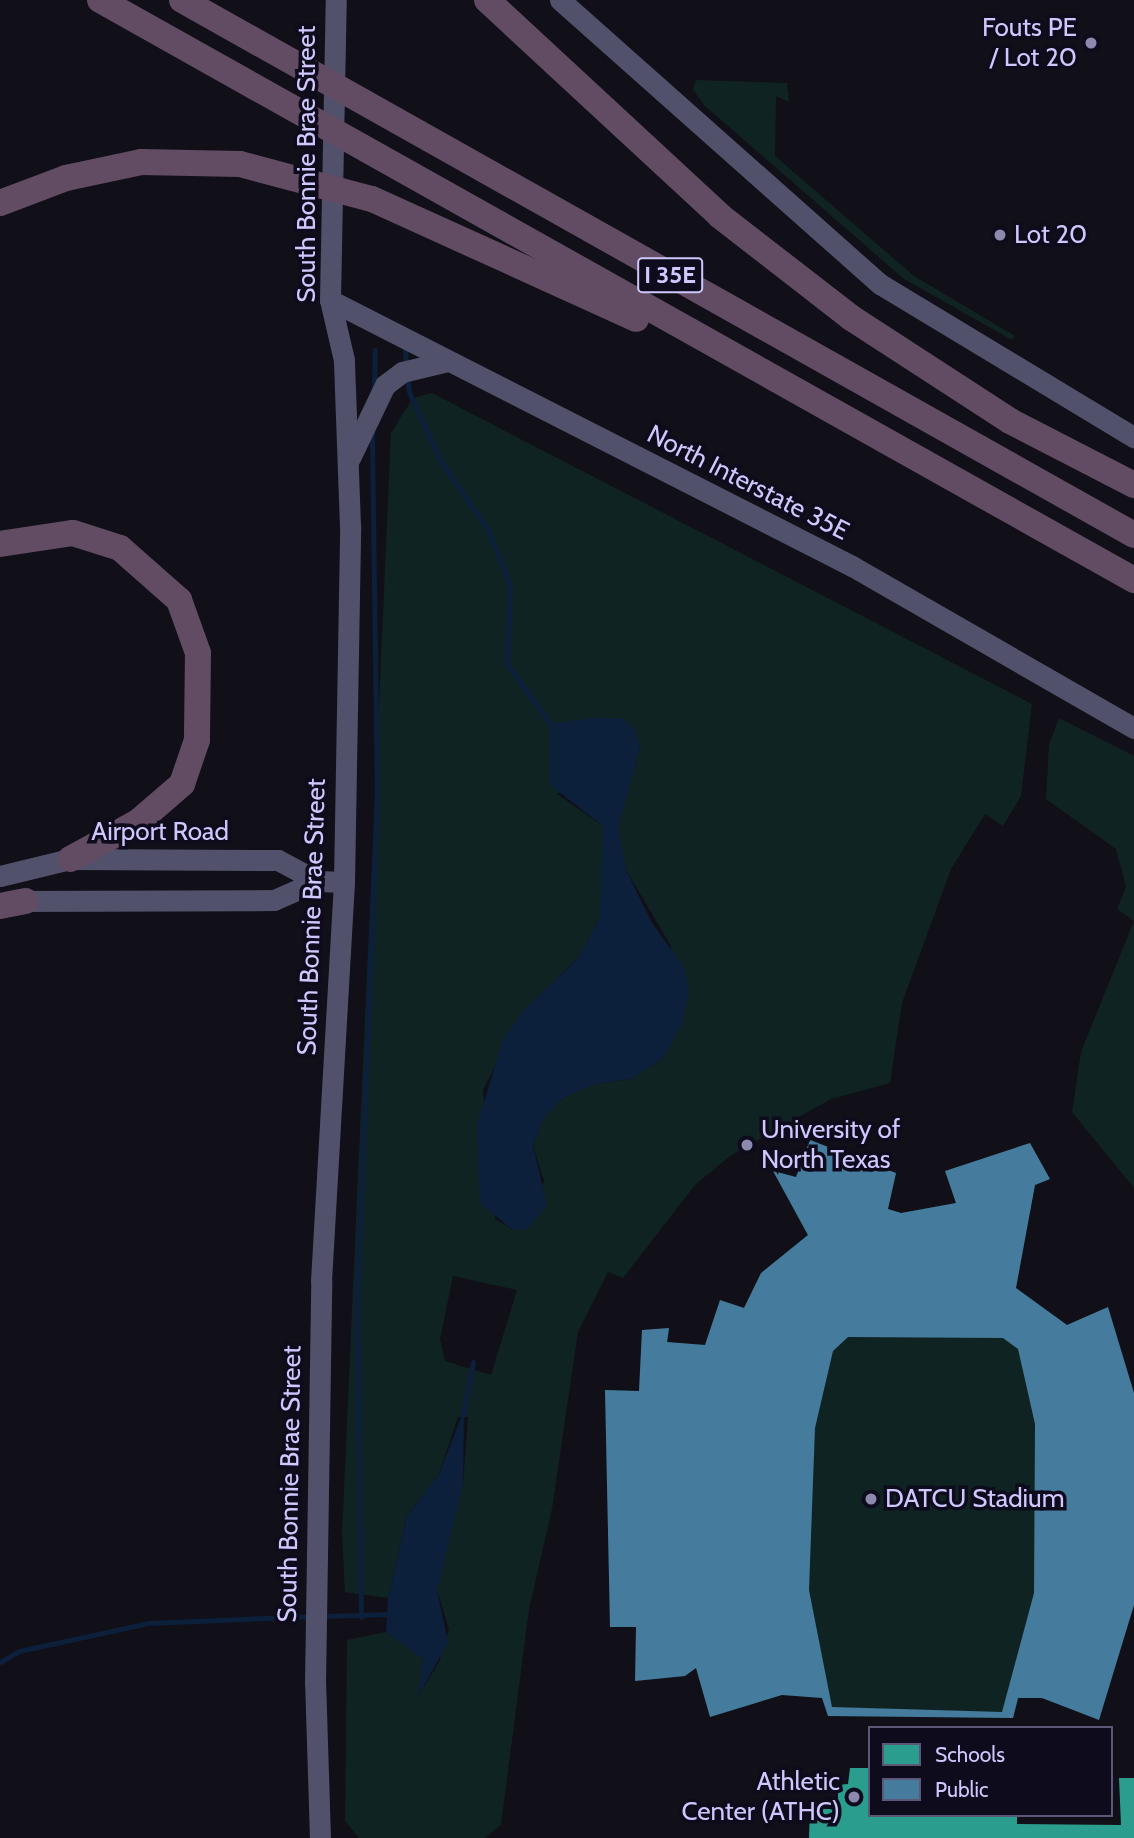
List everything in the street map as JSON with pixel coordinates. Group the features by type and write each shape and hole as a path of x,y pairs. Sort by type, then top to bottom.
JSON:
{"highway":[{"name":"I 35E","path":"100,0 1134,580"},
{"name":"I 35E","path":"182,0 1134,535"},
{"path":"487,0 720,216 850,317 1010,421 1134,485"},
{"path":"0,203 66,177 141,162 240,164 342,189 405,214 856,424"},
{"path":"819,349 878,391"},
{"path":"0,544 73,533 120,548 179,600 198,653 197,740 182,784 138,822 70,859"},
{"path":"0,906 26,901"}],"main road":[{"name":"South Bonnie Brae Street","path":"320,1838 316,1683 321,1281 344,882 350,460 344,360 330,300 336,0"},
{"path":"560,0 880,284 1134,437"},
{"name":"North Interstate 35E","path":"330,300 852,566 1134,728"},
{"path":"350,460 385,385 402,372 448,362"},
{"name":"Airport Road","path":"0,876 70,859 278,860 317,881"},
{"name":"Airport Road","path":"0,900 274,900 317,881 344,882"}],"green space":[{"path":"696,80 787,83 789,102 776,96 775,156 914,276 1015,336 1012,340 904,279 705,106 693,90"},
{"path":"432,393 1032,704 1021,796 1003,826 985,814 951,869 902,1003 890,1083 831,1099 730,1156 695,1185 623,1278 608,1272 578,1332 552,1509 529,1609 501,1825 485,1838 359,1838 345,1821 347,1640 386,1632 406,1646 423,1659 419,1695 439,1662 449,1629 437,1590 440,1562 463,1484 468,1417 458,1417 439,1474 407,1516 388,1598 345,1592 342,1535 391,433 413,398","holes":["640,747 617,828 626,870 671,946 663,1058 631,1079 592,1084 562,1099 544,1117 533,1146 544,1181 526,1229 512,1229 495,1219 483,1090 524,1010 579,957 600,917 606,886 603,826 557,794","453,1276 517,1290 491,1375 445,1361 440,1339"]},
{"path":"1059,718 1134,756 1134,921 1117,909 1126,887 1116,849 1046,799 1049,745"},
{"path":"1134,921 1134,1188 1072,1112 1081,1052"},
{"name":"DATCU Stadium","path":"810,1140 896,1173 888,1209 901,1213 956,1203 945,1171 1030,1143 1050,1179 1035,1185 1016,1288 1067,1325 1108,1307 1134,1393 1134,1605 1099,1720 1042,1698 1019,1698 1013,1718 828,1716 822,1698 782,1695 710,1717 696,1668 685,1676 635,1681 636,1627 610,1627 605,1390 639,1391 642,1330 669,1328 668,1342 705,1345 720,1300 744,1308 761,1273 807,1235 773,1171 796,1177"}],"water":[{"path":"590,718 621,718 634,728 640,747 618,828 626,870 652,923 684,967 689,991 682,1024 663,1058 631,1079 593,1084 562,1099 544,1117 533,1146 547,1205 526,1230 512,1229 480,1203 477,1125 503,1040 524,1010 579,957 600,917 603,826 550,785 550,724"},
{"path":"464,1410 463,1484 437,1590 448,1642 418,1697 423,1659 386,1632 388,1598 407,1516 439,1474"}],"building: Schools":[{"name":"Athletic Center (ATHC)","path":"850,1768 868,1768 868,1817 1017,1817 1017,1824 1121,1825 1119,1778 1134,1778 1134,1838 809,1838 810,1809 838,1809 838,1785 848,1784"}],"building: Public":[{"name":"DATCU Stadium","path":"810,1140 896,1173 888,1209 901,1213 956,1203 945,1171 1030,1143 1050,1179 1035,1185 1016,1288 1067,1325 1108,1307 1134,1393 1134,1605 1099,1720 1042,1698 1018,1698 1013,1718 828,1716 822,1698 782,1695 710,1717 696,1668 685,1676 635,1681 636,1627 610,1627 605,1390 639,1391 642,1330 669,1328 667,1342 705,1345 720,1300 744,1308 761,1273 808,1235 773,1171 796,1177","holes":["848,1337 1003,1338 1018,1349 1035,1424 1034,1593 1002,1712 832,1707 809,1590 815,1428 833,1351"]}],"waterway":[{"path":"374,389 375,350"},
{"path":"405,350 406,365"},
{"path":"407,374 409,392 440,460 488,530 510,585 507,664 554,729"},
{"path":"361,1617 357,1297 377,798 372,430"},
{"path":"463,1415 473,1362"},
{"path":"322,1616 391,1614"},
{"path":"0,1662 19,1651 149,1623 313,1616"}],"place":[{"name":"Fouts PE / Lot 20","path":"1091,43"},
{"name":"Lot 20","path":"1000,235"},
{"name":"University of North Texas","path":"747,1145"},
{"name":"DATCU Stadium","path":"871,1499"},
{"name":"Athletic Center (ATHC)","path":"854,1797"}]}
